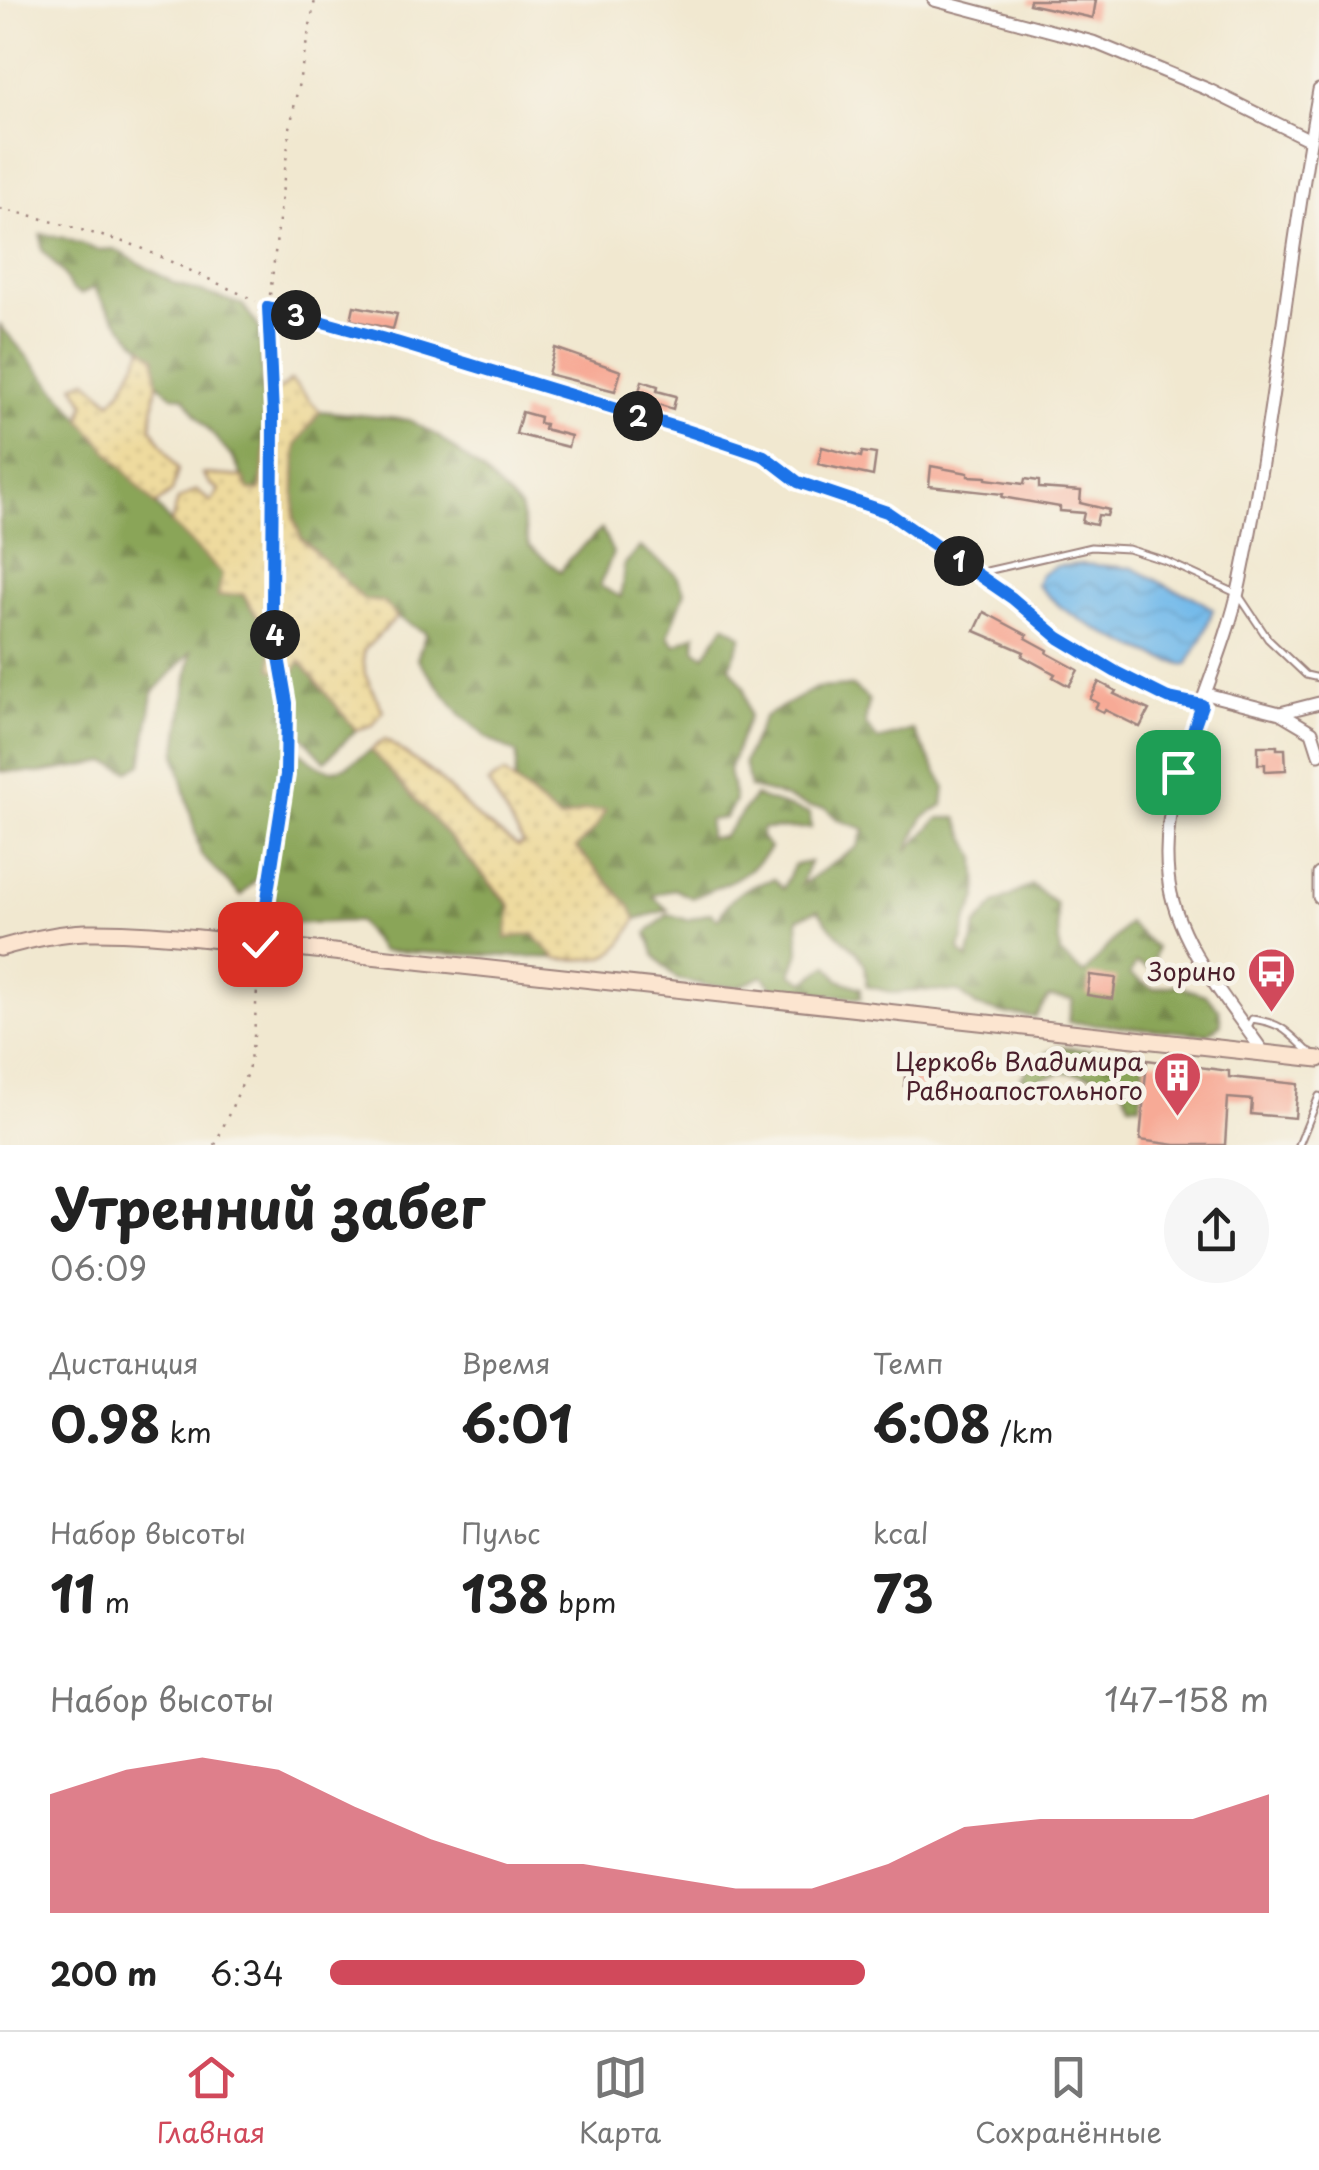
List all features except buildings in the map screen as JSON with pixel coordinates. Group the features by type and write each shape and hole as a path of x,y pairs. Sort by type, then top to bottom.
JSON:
{"main road":[{"path":"0,948 36,938 84,932 260,944 1109,1038 1319,1056"}],"street":[{"path":"934,0 1093,42 1207,89 1310,140"},
{"path":"1264,1053 1196,955 1179,922 1171,902 1167,871 1169,832 1178,772 1238,594 1319,90"},
{"path":"268,307 396,342 764,456 798,482 887,512 978,573 1059,638 1168,698 1280,712 1319,703"},
{"path":"1280,712 1312,732 1319,754"},
{"path":"1319,874 1319,897"}],"lane":[{"path":"978,573 1091,548 1128,549 1166,561 1238,594 1268,639 1306,675 1319,678"},
{"path":"1247,1029 1252,1019 1272,1022 1319,1056"},
{"path":"1300,1145 1319,1096"}],"path":[{"path":"215,1145 248,1070 260,944 286,775 287,703 272,617 273,414 268,307 290,128 315,0"},
{"path":"0,210 137,246 268,307"}],"green space":[{"path":"41,234 97,250 114,249 176,284 243,305 260,329 265,458 260,491 249,490 234,460 184,397 173,396 157,383 155,357 121,326 93,288 81,294 71,289 63,273 42,250"},
{"path":"0,325 171,523 242,594 271,637 299,660 356,730 325,761 296,729 297,750 334,770 371,750 556,958 381,951 358,921 285,924 264,870 241,896 201,855 176,756 191,652 153,693 142,764 129,771 107,762 39,773 0,771"},
{"path":"320,411 409,420 439,437 520,508 529,546 561,572 567,561 602,529 613,553 600,586 621,597 624,565 640,547 676,574 685,592 668,636 675,645 696,634 695,649 704,656 725,625 742,636 730,667 744,687 749,716 729,770 735,801 725,818 709,820 709,838 723,837 755,796 810,814 811,828 762,829 761,837 770,848 745,873 692,898 674,889 652,896 668,910 636,919 630,906 576,848 596,827 584,811 560,820 515,781 517,754 487,738 461,715 417,659 426,633 397,617 383,602 364,600 301,538 294,519 296,445"},
{"path":"852,686 869,700 865,724 878,740 913,730 945,787 943,805 923,818 907,851 939,818 957,818 976,858 978,896 960,951 968,960 976,926 995,904 1032,885 1056,904 1060,954 1084,974 1128,923 1156,948 1152,970 1136,963 1130,975 1153,989 1175,985 1206,995 1219,1009 1221,1024 1208,1034 1068,1022 1073,1000 1049,997 1035,1017 976,1006 959,992 894,993 867,986 865,965 857,952 818,910 798,918 799,952 791,974 805,982 828,965 839,980 861,988 861,998 775,991 763,976 739,987 677,979 655,956 647,933 668,914 687,920 710,913 718,919 734,897 747,888 774,879 783,889 794,865 810,862 801,885 857,847 865,829 838,820 826,808 809,807 750,788 744,762 764,717 816,688"},
{"path":"1057,1047 1145,1055 1140,1105 1129,1104 1119,1079 1064,1072 1029,1082 1021,1077 1034,1061"}],"sand":[{"path":"143,348 155,357 157,383 151,427 178,469 172,492 155,505 81,420 85,403 74,385 87,380 111,402"},
{"path":"291,380 320,411 296,445 294,519 301,538 364,600 383,602 397,617 363,651 365,674 383,711 373,725 356,730 300,661 291,677 272,669 271,637 243,594 218,596 222,574 171,523 178,500 196,490 211,502 219,490 203,474 243,477 249,490 260,491 265,458 265,401"},
{"path":"385,739 436,776 477,817 518,847 523,843 488,783 504,773 560,820 584,811 605,810 596,827 576,848 630,906 636,919 621,945 596,958 556,959 533,934 506,938 511,906 371,750"}],"water":[{"path":"1056,566 1133,568 1213,609 1187,665 1104,632 1061,607 1037,585 1041,574"}],"place":[{"name":"Зорино","path":"1271,1014"},
{"name":"Церковь Владимира Равноапостольного","path":"1178,1118"}],"route":[{"path":"260,944 286,775 287,703 272,617 273,414 268,307 683,429 764,456 798,482 887,512 1012,598 1059,638 1168,698 1202,705 1178,772"}]}
